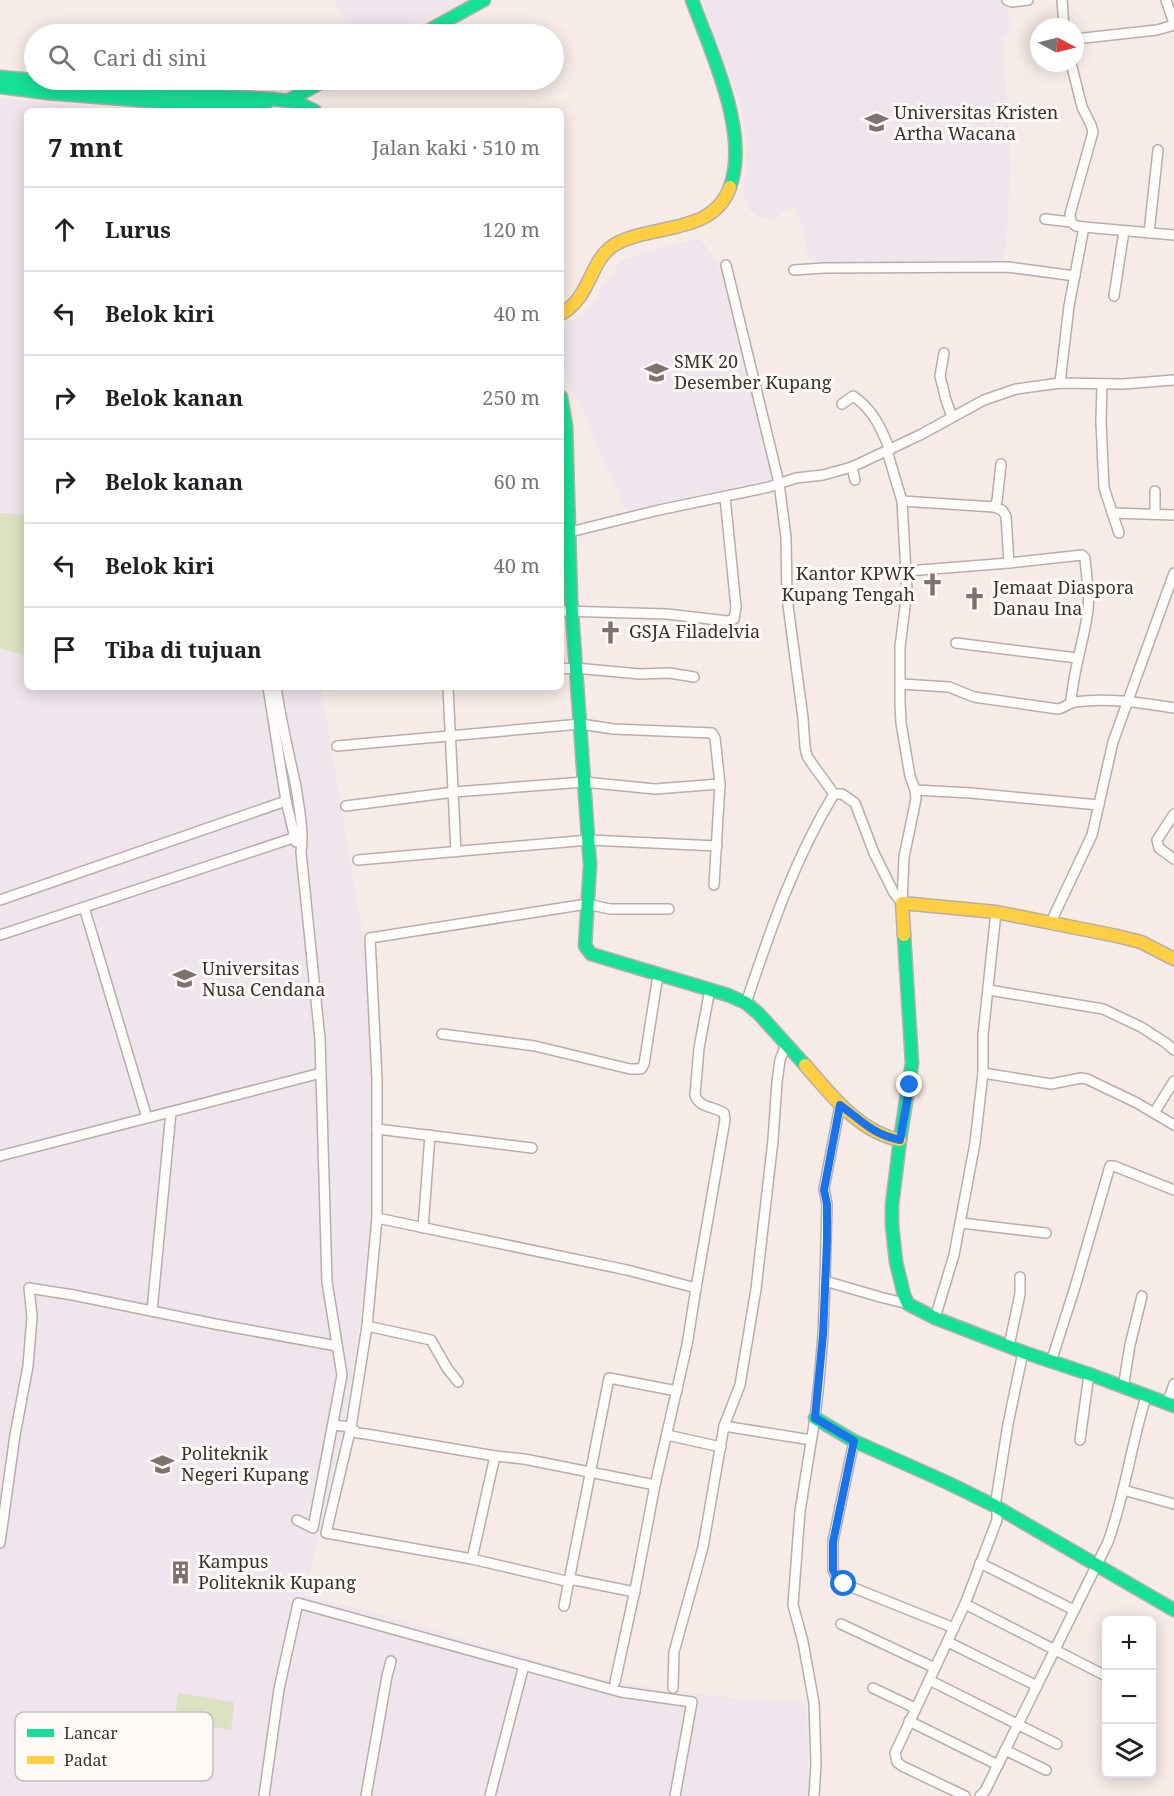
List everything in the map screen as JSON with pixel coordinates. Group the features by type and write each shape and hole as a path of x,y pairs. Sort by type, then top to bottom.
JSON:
{"street":[{"path":"440,24 484,0"},
{"path":"564,312 578,300 586,289 598,262 611,248 631,238 696,221 710,214 726,198 732,186 735,163 734,127 730,109 692,0"},
{"path":"1007,0 1012,2 1028,0"},
{"path":"1062,0 1063,18"},
{"path":"1084,38 1157,30 1174,24 1166,0"},
{"path":"1071,222 1070,214 1093,132 1082,107 1073,72"},
{"path":"0,77 24,80"},
{"path":"0,87 46,93 258,107 273,99 296,102 309,108"},
{"path":"102,90 212,104"},
{"path":"287,101 307,90"},
{"path":"1149,233 1160,156"},
{"path":"1045,219 1071,222 1076,226 1084,227 1174,235"},
{"path":"1060,383 1064,344 1084,227"},
{"path":"1114,296 1124,231"},
{"path":"726,265 779,483 786,537 786,598 805,747 807,756 834,794"},
{"path":"794,270 1008,267 1075,276"},
{"path":"944,353 940,376 952,417"},
{"path":"565,532 852,467 888,451 984,400 1016,389 1060,383 1101,384 1174,380"},
{"path":"1101,384 1102,476 1119,533"},
{"path":"842,404 853,396 868,409 877,421 902,501 907,591 900,647 901,723 916,800 904,857 902,903 912,1063 900,1140 892,1205 892,1225 896,1262 908,1304"},
{"path":"564,414 566,426 567,610 581,724 589,840 590,866 584,942 588,952 658,975 729,994 746,1003 759,1014 840,1105 884,1137 900,1140"},
{"path":"994,507 997,501 1001,464"},
{"path":"852,467 855,480"},
{"path":"1155,491 1155,514"},
{"path":"567,610 667,614 727,621 734,619 736,607 725,497"},
{"path":"902,501 994,507 1002,510 1006,516 1009,563"},
{"path":"1112,513 1174,515"},
{"path":"901,684 949,687 974,697 1058,709 1065,708 1071,702 1089,595 1084,557 1079,554 1009,563 907,571"},
{"path":"1050,924 1092,835 1113,742 1174,573"},
{"path":"956,643 1077,658"},
{"path":"564,669 640,674 669,673 694,677"},
{"path":"268,690 286,801 301,852 320,1039 327,1282 342,1368 313,1528 297,1520"},
{"path":"277,690 297,798 298,836"},
{"path":"448,690 456,852"},
{"path":"1071,702 1128,702 1174,708"},
{"path":"337,746 581,724 613,729 712,733 715,738 720,784 714,885"},
{"path":"346,806 454,792 584,782 655,789 720,784"},
{"path":"915,790 1100,805"},
{"path":"834,794 842,794 855,803 874,853 902,903 996,912 1117,936 1141,942 1174,959"},
{"path":"746,1003 782,898 817,821 834,794"},
{"path":"0,900 286,801"},
{"path":"1174,814 1157,840 1159,848 1174,859"},
{"path":"0,935 298,836"},
{"path":"358,860 589,840 717,846"},
{"path":"635,1592 570,1581 472,1559 326,1533 351,1427 367,1326 377,1218 377,1079 370,938 587,904 610,909 669,909"},
{"path":"84,907 147,1118"},
{"path":"935,1318 945,1292 961,1223 975,1143 983,1072 983,1035 996,912"},
{"path":"442,1034 535,1046 630,1069 641,1069 644,1064 658,975"},
{"path":"615,1682 655,1485 687,1345 725,1117 721,1110 701,1105 697,1102 695,1095 699,1048 710,989"},
{"path":"989,990 1103,1009 1141,1027 1174,1050"},
{"path":"673,1688 674,1652 704,1547 724,1426 740,1385 756,1289 773,1140 777,1082 780,1060 786,1044"},
{"path":"983,1072 1051,1084 1084,1078 1174,1125"},
{"path":"0,1156 321,1073"},
{"path":"1154,1113 1174,1081"},
{"path":"814,1796 816,1764 814,1703 803,1642 793,1605 800,1510 815,1418 823,1335 827,1214 824,1190 840,1105"},
{"path":"152,1311 171,1112"},
{"path":"377,1129 532,1148"},
{"path":"423,1228 430,1135"},
{"path":"1051,1362 1110,1166 1174,1190"},
{"path":"377,1218 627,1270 696,1288"},
{"path":"961,1223 1046,1233"},
{"path":"1009,1346 1020,1294 1020,1278"},
{"path":"825,1281 908,1304 935,1318 1023,1352 1171,1405 1174,1384"},
{"path":"0,1543 32,1339 33,1317 29,1288 337,1346"},
{"path":"1123,1388 1130,1345 1142,1296"},
{"path":"367,1326 431,1340 458,1382"},
{"path":"965,1796 902,1766 897,1762 895,1748 965,1604 997,1520 995,1506 1008,1424 1023,1352"},
{"path":"1080,1440 1089,1374"},
{"path":"564,1606 609,1378 677,1391"},
{"path":"980,1796 998,1766 1108,1542 1115,1524 1136,1430 1146,1397"},
{"path":"815,1418 854,1441 995,1506 1174,1610"},
{"path":"333,1425 351,1427 357,1433 524,1459 655,1485"},
{"path":"724,1426 811,1440"},
{"path":"667,1435 721,1447"},
{"path":"854,1441 833,1542 835,1576 844,1584 954,1628"},
{"path":"472,1559 495,1456"},
{"path":"1123,1490 1174,1504"},
{"path":"980,1563 1074,1610"},
{"path":"264,1796 279,1689 298,1603 621,1692 692,1702 675,1796"},
{"path":"965,1604 1102,1673"},
{"path":"841,1624 935,1668"},
{"path":"948,1642 1037,1686"},
{"path":"366,1796 391,1661"},
{"path":"490,1796 524,1665"},
{"path":"929,1680 1057,1744"},
{"path":"873,1688 915,1708"},
{"path":"909,1721 998,1766"},
{"path":"1005,1750 1046,1770"}],"shaded area":[{"path":"334,0 473,0 413,24 346,24"},
{"name":"Universitas Kristen Artha Wacana","path":"702,0 1000,0 1012,25 1004,39 1003,47 1011,171 1005,252 1000,264 825,268 807,255 796,208 787,209 773,220 758,217 749,209 742,193 746,173 747,143 740,103"},
{"name":"Universitas Nusa Cendana","path":"0,98 98,108 24,108 24,690 322,690 363,937 371,1021 373,1193 367,1273 346,1415 305,1596 376,1613 592,1677 644,1687 739,1699 806,1702 809,1785 807,1796 0,1796"},
{"name":"SMK 20 Desember Kupang","path":"698,238 707,247 718,266 741,339 771,479 630,510 622,504 587,420 564,372 564,324 577,318 592,305 621,260"}],"green space":[{"path":"0,513 24,515 24,655 0,648"},
{"path":"178,1693 234,1702 231,1730 213,1727 213,1712 176,1712"}],"traffic: fast":[{"path":"440,24 484,0"},
{"path":"692,0 718,68 732,118 735,166 730,187"},
{"path":"0,77 24,79"},
{"path":"0,87 46,93 212,106 258,107 272,99"},
{"path":"164,90 273,99 296,102 309,108"},
{"path":"287,101 307,90"},
{"path":"564,414 571,599 590,865 585,946 591,954 728,995 746,1003 759,1014 805,1065"},
{"path":"904,935 912,1063 900,1140 892,1205 892,1225 896,1262 908,1304 935,1318 1023,1352 1174,1406"},
{"path":"815,1418 854,1441 995,1506 1174,1610"}],"traffic: slow":[{"path":"564,312 579,298 600,260 614,245 629,238 696,221 710,214 722,203 730,187"},
{"path":"904,935 902,903 996,912 1117,936 1141,942 1174,959"},
{"path":"805,1065 836,1100 859,1121 885,1136 900,1140"}],"place":[{"name":"Universitas Kristen Artha Wacana","path":"876,123"},
{"name":"SMK 20 Desember Kupang","path":"656,372"},
{"name":"Kantor KPWK Kupang Tengah","path":"933,584"},
{"name":"Jemaat Diaspora Danau Ina","path":"975,598"},
{"name":"GSJA Filadelvia","path":"611,632"},
{"name":"Universitas Nusa Cendana","path":"184,979"},
{"name":"Politeknik Negeri Kupang","path":"163,1464"},
{"name":"Kampus Politeknik Kupang","path":"180,1572"}],"route":[{"path":"844,1584 838,1580 833,1570 833,1542 854,1441 815,1418 823,1335 827,1241 825,1176 840,1105 884,1137 900,1140 910,1085"}]}
